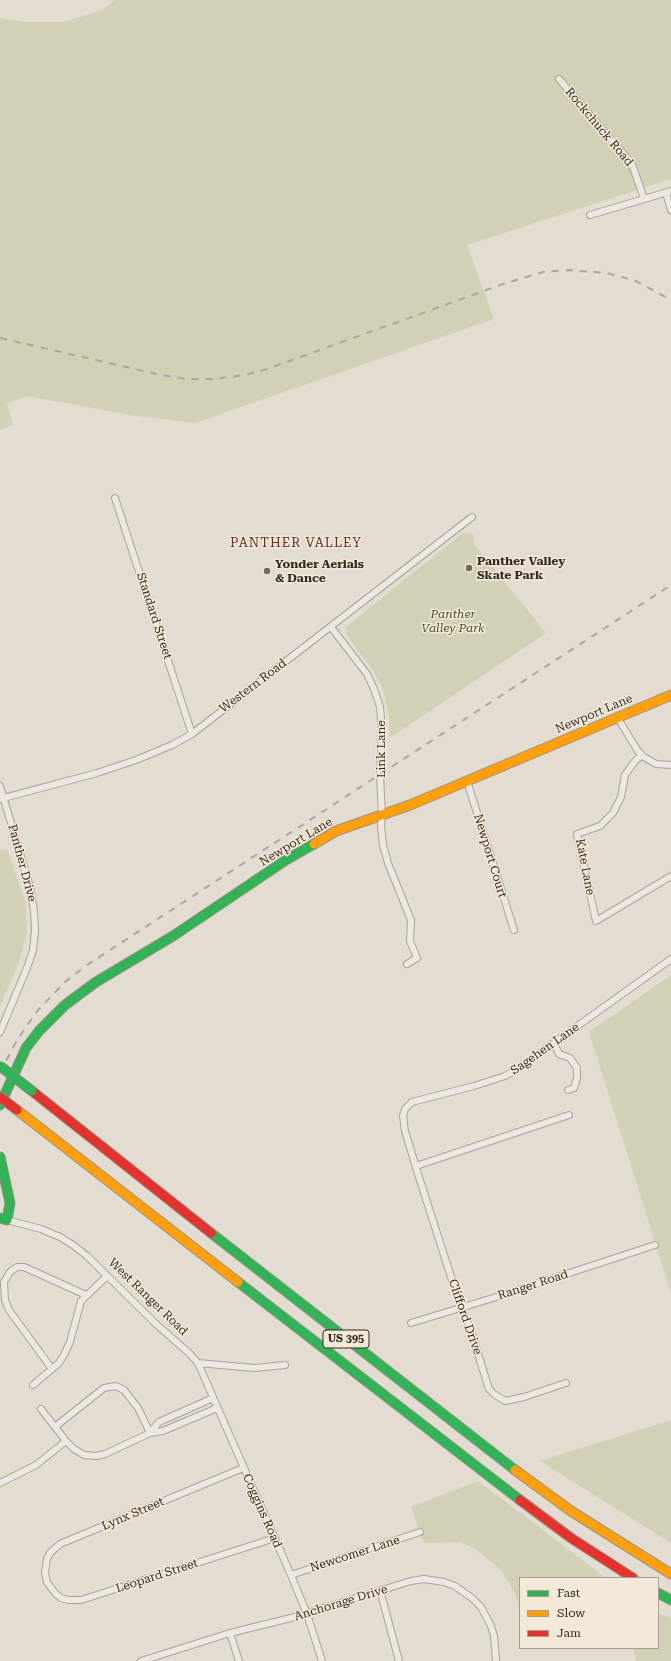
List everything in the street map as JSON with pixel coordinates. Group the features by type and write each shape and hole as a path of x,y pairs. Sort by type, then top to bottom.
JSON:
{"main road":[{"name":"Newport Lane","path":"0,1105 18,1062 26,1048 51,1019 81,992 173,936 238,892 336,831 382,815 467,781 671,695"},
{"name":"US 395","path":"0,1066 172,1203 517,1472 571,1511 671,1574"},
{"name":"US 395","path":"0,1097 488,1477 570,1538 631,1577"},
{"path":"0,1157 10,1203 4,1219"},
{"path":"659,1594 671,1600"}],"street":[{"name":"Rockchuck Road","path":"559,79 632,164 644,199"},
{"path":"590,215 668,192 671,210"},
{"name":"Standard Street","path":"115,498 192,734"},
{"name":"Western Road","path":"2,798 94,774 136,760 172,745 192,734 472,517"},
{"name":"Link Lane","path":"331,627 367,674 380,707 382,730 380,775 382,815 381,826 383,845 388,863 411,920 410,941 417,958 407,964"},
{"path":"617,717 642,755 656,764 671,765"},
{"name":"Kate Lane","path":"642,755 630,767 625,775 621,797 614,812 600,826 577,834 596,921 671,876"},
{"name":"Newport Court","path":"467,781 514,930"},
{"name":"Panther Drive","path":"0,786 2,798 30,887 34,911 35,931 33,950 28,968 0,1032"},
{"name":"Sagehen Lane","path":"405,1109 412,1102 474,1086 505,1076 516,1070 671,959"},
{"path":"554,1043 559,1054 570,1058 577,1068 577,1078 574,1088 568,1090"},
{"name":"Clifford Drive","path":"405,1109 403,1116 404,1126 461,1308 468,1322 489,1389 500,1399 505,1401 524,1397 566,1382"},
{"path":"416,1166 569,1115"},
{"name":"West Ranger Road","path":"4,1219 60,1237 87,1256 198,1363"},
{"name":"Ranger Road","path":"411,1323 655,1245"},
{"path":"52,1369 9,1310 5,1300 4,1282 10,1272 17,1267 24,1267 86,1295"},
{"path":"33,1385 52,1369 64,1355 70,1342 81,1301 107,1276"},
{"path":"198,1363 254,1368 284,1365"},
{"name":"Coggins Road","path":"198,1363 291,1575 307,1614 322,1661"},
{"path":"56,1426 104,1388 116,1386 124,1390 138,1408 150,1433"},
{"path":"150,1433 159,1422 213,1398"},
{"path":"41,1409 74,1449 84,1455 96,1456 122,1447 150,1433 163,1431 217,1408"},
{"path":"0,1483 36,1465 66,1441"},
{"name":"Lynx Street","path":"46,1579 45,1572 47,1558 50,1553 60,1544 243,1468"},
{"name":"Newcomer Lane","path":"291,1575 420,1532"},
{"name":"Leopard Street","path":"46,1579 50,1588 61,1598 68,1600 80,1600 275,1538"},
{"name":"Anchorage Drive","path":"140,1661 230,1633 307,1614 380,1590 411,1581 424,1579 444,1582 464,1591 481,1607 494,1636 496,1661"},
{"path":"380,1590 399,1661"},
{"path":"230,1633 239,1661"}],"green space":[{"path":"115,0 671,0 671,179 467,245 494,319 195,423 136,416 27,396 7,403 13,425 0,430 0,18 26,22 64,22 102,10"},
{"name":"Panther Valley Park","path":"463,533 473,534 474,544 546,633 390,738 389,717 380,683 373,670 347,636 346,627"},
{"path":"7,849 25,901 27,932 19,962 0,1006 0,851"},
{"path":"671,975 671,1293 589,1032"},
{"path":"671,1420 671,1543 540,1461"},
{"path":"478,1481 605,1577 519,1577 519,1605 514,1592 501,1570 475,1549 460,1542 424,1543 411,1507"},
{"path":"659,1613 671,1618 671,1661 636,1661 633,1649 659,1649"}],"railway":[{"path":"0,338 161,375 187,379 213,379 245,375 267,369 506,283 543,272 568,270 607,273 636,281 671,300"},
{"path":"0,1073 17,1040 38,1010 65,982 87,965 671,585"}],"traffic: fast":[{"path":"0,1105 26,1048 39,1031 65,1005 96,982 173,936 286,860 314,844"},
{"path":"0,1066 32,1091"},
{"path":"0,1157 10,1203 7,1220 0,1218"},
{"path":"211,1233 515,1470"},
{"path":"238,1282 520,1500"},
{"path":"659,1594 671,1600"}],"traffic: slow":[{"path":"314,844 336,831 410,805 671,695"},
{"path":"17,1110 238,1282"},
{"path":"515,1470 571,1511 671,1574"}],"traffic: jam":[{"path":"32,1091 211,1233"},
{"path":"0,1097 17,1110"},
{"path":"520,1500 571,1538 631,1577"}],"place":[{"name":"Panther Valley Skate Park","path":"469,568"},
{"name":"Yonder Aerials & Dance","path":"267,571"}],"district":[{"name":"PANTHER VALLEY","path":"296,543"}]}
